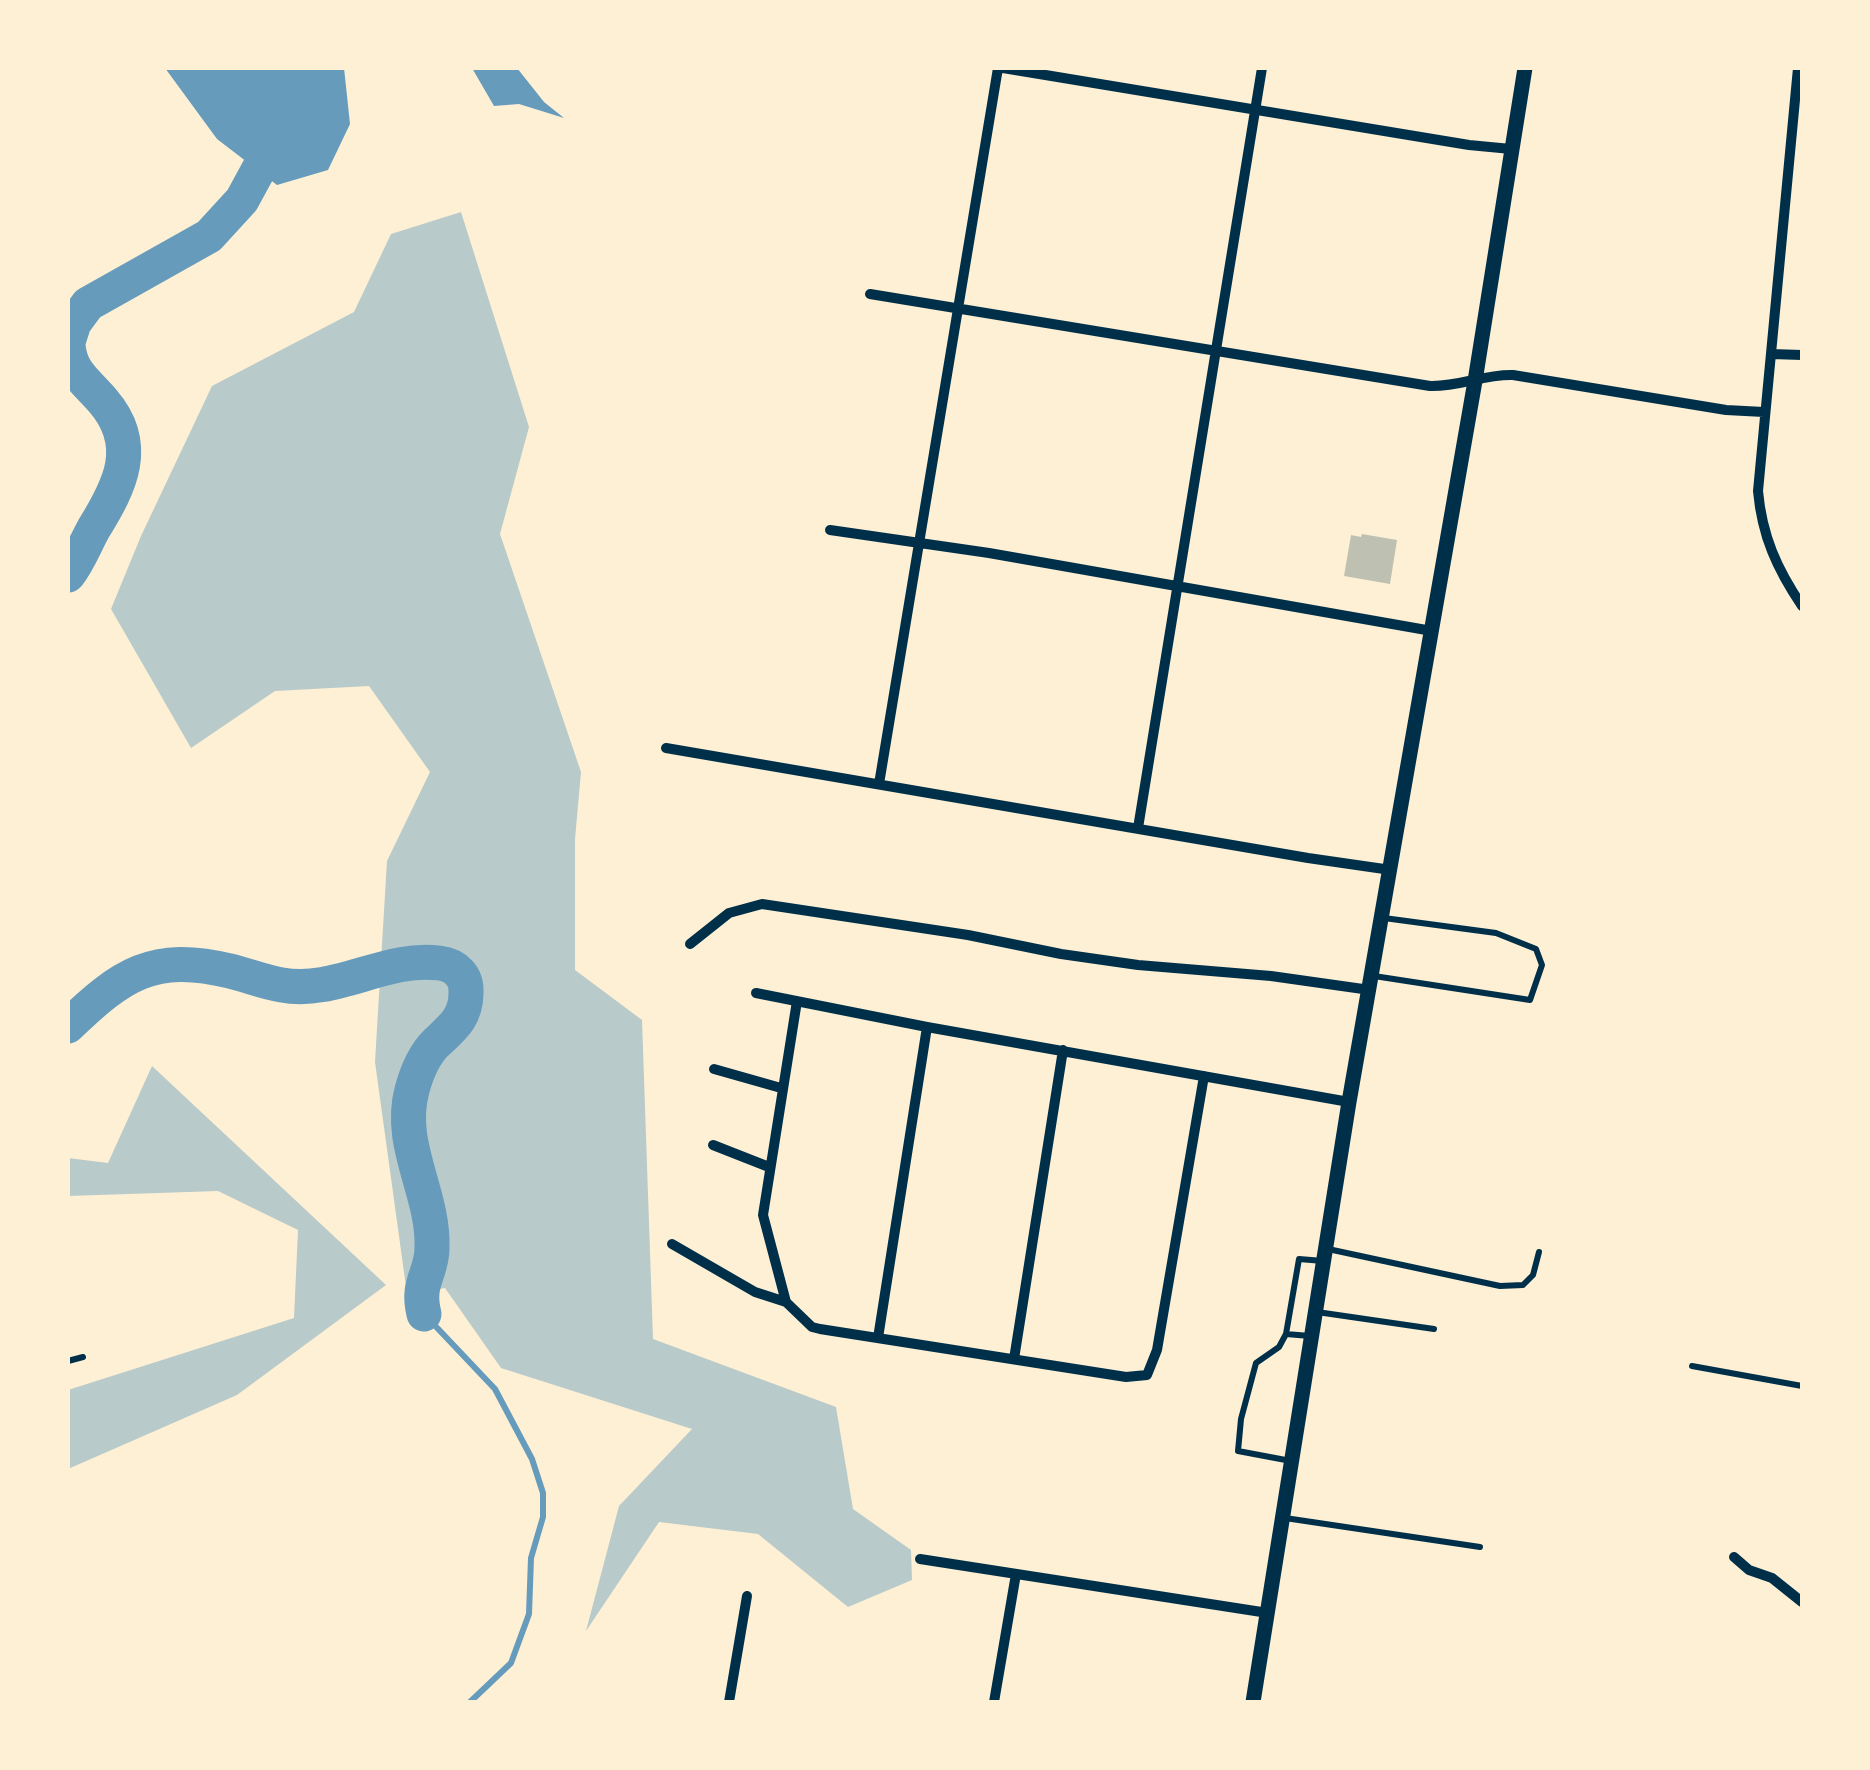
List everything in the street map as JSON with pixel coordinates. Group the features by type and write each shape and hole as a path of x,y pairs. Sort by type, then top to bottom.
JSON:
{"street":[{"path":"879,784 1001,68 1512,149"},
{"path":"1138,828 1262,68"},
{"path":"1253,1702 1525,68"},
{"path":"1798,68 1797,143 1758,490 1761,518 1777,567 1802,606"},
{"path":"870,294 1430,386 1452,387 1497,374 1513,375 1726,410 1764,412"},
{"path":"1771,354 1802,356"},
{"path":"830,530 1176,585 1432,631"},
{"path":"666,748 1391,870"},
{"path":"690,944 729,913 762,904 1138,966 1372,983"},
{"path":"756,993 927,1028 1350,1102"},
{"path":"786,1302 762,1215 797,1001"},
{"path":"878,1338 927,1028"},
{"path":"1014,1359 1063,1050"},
{"path":"714,1069 781,1088"},
{"path":"672,1244 755,1292 786,1302 812,1327 1126,1377 1147,1374 1156,1350 1204,1076"},
{"path":"713,1145 768,1167"},
{"path":"1734,1557 1749,1570 1772,1578 1802,1602"},
{"path":"920,1559 1268,1613"},
{"path":"994,1702 1016,1574"},
{"path":"729,1702 747,1596"}],"lane":[{"path":"1372,983 1530,1000 1542,965 1536,949 1496,933 1383,918"},
{"path":"1292,1461 1238,1451 1256,1363 1278,1347 1286,1334 1298,1259 1326,1255 1500,1286 1523,1285 1533,1274 1538,1252"},
{"path":"1316,1312 1434,1329"},
{"path":"1286,1334 1312,1336"},
{"path":"68,1361 83,1357"},
{"path":"1692,1366 1802,1386"},
{"path":"1284,1518 1480,1547"}],"shaded area":[{"path":"461,212 529,427 500,534 581,772 575,839 575,970 642,1020 653,1339 836,1407 853,1509 911,1550 912,1580 848,1607 758,1534 659,1522 586,1631 619,1506 692,1429 501,1368 445,1288 407,1294 375,1062 387,861 430,772 369,686 275,691 191,748 111,609 212,386 354,312 391,234"},
{"path":"152,1066 386,1285 237,1395 68,1469 68,1390 294,1318 298,1230 218,1191 68,1196 68,1158 108,1163"}],"water":[{"path":"165,68 344,68 350,124 328,170 277,185 217,139"},
{"path":"472,68 517,68 544,102 564,118 519,104 494,106"}],"building":[{"path":"1351,535 1397,540 1390,584 1344,576"}],"waterway":[{"path":"68,342 74,323 88,304 209,236 242,200 267,154 302,116 318,68"},
{"path":"68,345 75,369 115,417 124,449 112,497 68,575"},
{"path":"68,1026 122,981 159,967 203,966 302,987 419,962 455,969 466,987 464,1009 424,1059 409,1110 412,1150 431,1228 431,1257 422,1294 424,1314"},
{"path":"424,1314 495,1389 532,1459 543,1493 543,1517 531,1558 529,1614 511,1663 470,1702"}]}
